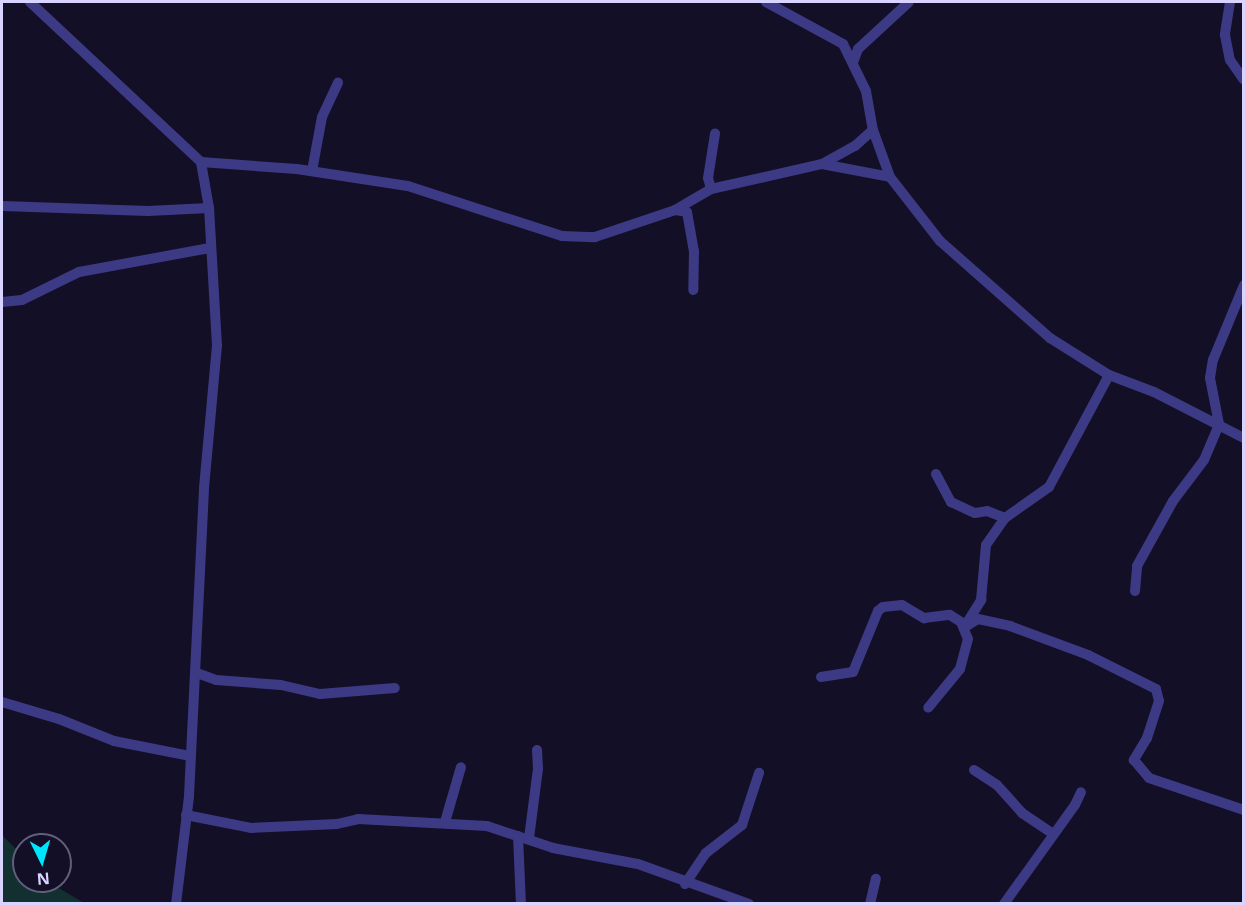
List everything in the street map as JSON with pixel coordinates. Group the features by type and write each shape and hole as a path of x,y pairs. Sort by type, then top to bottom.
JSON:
{"street":[{"path":"30,2 201,162 209,208 217,346 204,488 197,673 186,815 176,903"},
{"path":"766,2 828,33 854,60 866,91 873,130 890,177 940,241 1050,338 1109,375 1219,424 1244,438"},
{"path":"854,60 858,49 909,2"},
{"path":"1230,2 1225,35 1230,60 1244,80"},
{"path":"312,171 322,117 338,82"},
{"path":"201,162 312,171 408,186 582,240 675,210 711,189 822,164 855,146 873,130"},
{"path":"711,189 708,178 715,134"},
{"path":"822,164 890,177"},
{"path":"2,206 148,211 209,208"},
{"path":"675,210 687,213 694,251 693,290"},
{"path":"2,302 22,300 79,272 210,248"},
{"path":"1135,591 1137,566 1173,501 1204,460 1219,424 1210,378 1213,360 1244,285"},
{"path":"965,627 981,600 986,545 1005,518 1049,487 1109,375"},
{"path":"936,474 951,501 975,513 987,511 1005,518"},
{"path":"821,677 853,672 878,611 884,608 902,605 924,618 950,615 965,627 968,639 960,669 928,708"},
{"path":"965,627 978,619 1010,626 1088,655 1155,688 1159,701 1148,738 1134,760 1149,778 1244,810"},
{"path":"197,673 216,680 282,685 320,693 395,688"},
{"path":"2,702 59,718 114,741 190,756"},
{"path":"521,903 524,837 538,769 537,750"},
{"path":"445,822 461,767"},
{"path":"974,770 997,785 1022,813 1053,834"},
{"path":"685,884 694,876 702,857 742,825 759,773"},
{"path":"1004,903 1081,792"},
{"path":"186,815 250,828 337,824 358,819 375,822 445,822 487,826 553,848 638,864 685,884 749,903"},
{"path":"870,903 876,879"}],"green space":[{"path":"2,835 12,845 12,893 67,893 84,903 2,903"}]}
